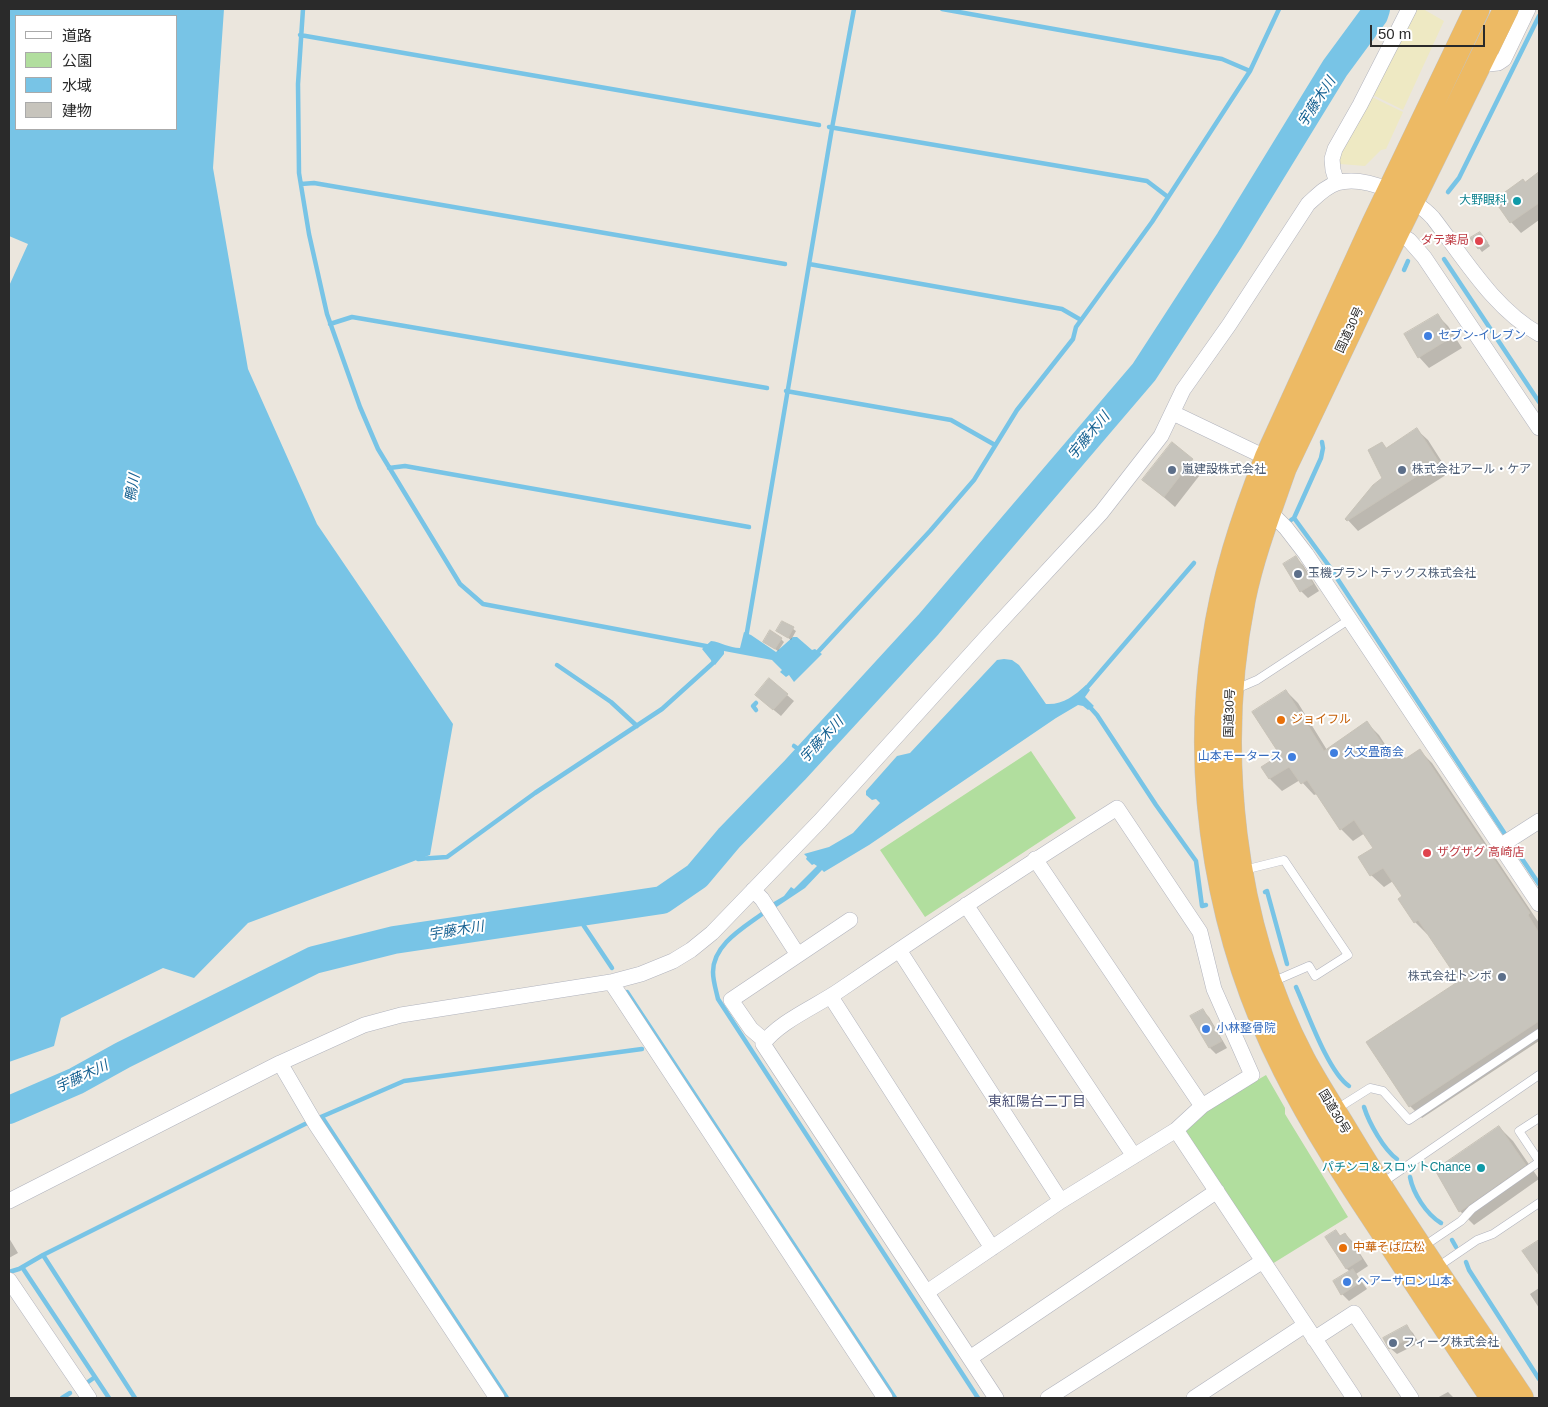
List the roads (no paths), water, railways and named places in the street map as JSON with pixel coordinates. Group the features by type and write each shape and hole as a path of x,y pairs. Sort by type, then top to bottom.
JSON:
{"highway":[{"name":"国道30号","path":"1478,9 1390,191 1267,458 1236,543 1224,591 1214,646 1208,726 1208,774 1218,874 1244,967 1259,1012 1284,1068 1354,1189 1493,1398"},
{"name":"国道30号","path":"1506,9 1284,468 1243,597 1230,692 1229,784 1240,871 1248,915 1278,1006 1303,1060 1378,1186 1521,1398"}],"street":[{"path":"1337,183 1332,159 1335,149 1360,105 1409,9"},
{"path":"1478,65 1498,63 1504,59 1528,9"},
{"path":"9,1200 280,1063 364,1025 401,1015 611,982 642,974 691,950 712,933 820,821 1101,513 1161,436 1198,367 1229,325 1308,204 1321,192 1337,183 1352,182 1371,184 1412,201 1427,211 1433,218 1499,304 1524,326 1539,334"},
{"path":"1396,233 1409,240 1424,257 1539,428"},
{"path":"1173,413 1267,458"},
{"path":"1269,511 1286,528 1306,554 1539,904"},
{"path":"927,1292 1061,1201 1176,1130 1202,1106 1252,1075 1214,989 1200,932 1117,808 1035,859 831,997 770,1034 763,1044 996,1398"},
{"path":"1500,846 1539,821"},
{"path":"1035,859 1202,1106"},
{"path":"753,890 769,909 798,955"},
{"path":"966,905 1134,1156"},
{"path":"765,1041 751,1029 731,1000 850,920"},
{"path":"899,950 1061,1201"},
{"path":"611,982 886,1398"},
{"path":"831,997 992,1248"},
{"path":"280,1063 314,1120 497,1398"},
{"path":"1176,1130 1314,1339 1346,1395"},
{"path":"970,1358 1217,1191"},
{"path":"1048,1398 1263,1261"},
{"path":"9,1280 89,1398"},
{"path":"1314,1339 1354,1312 1411,1398"},
{"path":"1194,1398 1305,1325"}],"lane":[{"path":"1230,692 1257,680 1350,619"},
{"path":"1240,871 1284,860 1348,955 1315,976 1309,966 1270,983"},
{"path":"1334,1111 1370,1088 1383,1090 1409,1120 1539,1033"},
{"path":"1378,1186 1539,1075"},
{"path":"1421,1249 1461,1221 1472,1209 1539,1162 1519,1131 1539,1118"},
{"path":"1435,1269 1477,1240 1493,1234 1539,1203"}],"water":[{"name":"鴨川","path":"9,9 224,9 213,168 248,369 317,524 453,724 430,855 248,923 194,978 163,968 61,1018 54,1046 9,1062 9,286 28,244 9,236"},
{"path":"744,632 776,652 793,637 797,637 812,650 815,649 822,654 794,682 789,675 786,677 780,672 782,670 772,660 724,651 724,654 715,665 702,649 711,641 740,648"},
{"path":"997,660 1012,660 1019,665 1046,704 1058,703 1068,699 1086,685 1090,690 1085,697 1094,706 1088,710 1078,705 1056,718 869,845 824,872 822,870 805,888 775,908 772,903 784,896 791,887 794,889 817,866 812,865 804,854 829,847 853,833 880,803 866,795 866,791 897,756 910,753"}],"waterway":[{"path":"303,9 298,84 299,173 309,234 327,314 360,407 378,449 460,584 483,604 711,647"},
{"path":"746,638 832,128 854,9"},
{"path":"942,9 1222,59 1250,71"},
{"path":"816,654 930,531 974,480 1017,410 1073,339 1076,327 1152,222 1250,71 1279,9"},
{"name":"宇藤木川","path":"9,1110 76,1081 123,1055 314,960 394,940 662,900 697,876 729,838 795,770 928,625 1144,372 1229,241 1335,68 1374,15 1376,9"},
{"path":"1448,192 1459,178 1539,16"},
{"path":"300,35 819,125"},
{"path":"829,127 1147,181 1168,197"},
{"path":"301,184 314,183 785,264"},
{"path":"1444,259 1539,402"},
{"path":"1404,270 1408,261"},
{"path":"809,264 1062,309 1081,320"},
{"path":"330,324 352,317 767,388"},
{"path":"786,391 951,420 995,445"},
{"path":"1291,520 1294,518 1321,458 1322,442"},
{"path":"389,468 405,466 749,527"},
{"path":"1294,518 1329,566 1505,834"},
{"path":"1084,691 1194,563"},
{"path":"418,859 447,857 535,793 662,709 713,663 715,657"},
{"path":"557,665 611,702 637,726"},
{"path":"756,703 753,706 756,710"},
{"path":"1088,705 1097,715 1156,805 1196,861 1202,906 1206,905"},
{"path":"794,746 808,756"},
{"path":"1514,847 1539,884"},
{"path":"1265,892 1267,891 1287,964"},
{"path":"766,911 732,936 719,952 714,962 713,972 718,999 978,1398"},
{"path":"576,914 612,968"},
{"path":"1296,987 1326,1055 1341,1079 1349,1086"},
{"path":"627,992 895,1398"},
{"path":"9,1272 19,1269 43,1255 307,1123 404,1081 642,1049"},
{"path":"1364,1107 1369,1121 1378,1136 1397,1159"},
{"path":"322,1117 507,1398"},
{"path":"1410,1177 1421,1203 1441,1223"},
{"path":"1452,1240 1456,1247"},
{"path":"43,1255 135,1398"},
{"path":"1466,1262 1469,1270 1539,1379"},
{"path":"22,1267 109,1398"},
{"path":"88,1382 95,1377"},
{"path":"62,1398 70,1393"}],"place":[{"name":"大野眼科","path":"1517,201"},
{"name":"ダテ薬局","path":"1479,241"},
{"name":"セブン-イレブン","path":"1428,336"},
{"name":"嵐建設株式会社","path":"1172,470"},
{"name":"株式会社アール・ケア","path":"1402,470"},
{"name":"玉機プラントテックス株式会社","path":"1298,574"},
{"name":"ジョイフル","path":"1281,720"},
{"name":"久文畳商会","path":"1334,753"},
{"name":"山本モータース","path":"1292,757"},
{"name":"ザグザグ 高崎店","path":"1427,853"},
{"name":"株式会社トンボ","path":"1502,977"},
{"name":"小林整骨院","path":"1206,1029"},
{"name":"パチンコ＆スロットChance","path":"1481,1168"},
{"name":"中華そば広松","path":"1343,1248"},
{"name":"ヘアーサロン山本","path":"1347,1282"},
{"name":"フィーグ株式会社","path":"1393,1343"}],"district":[{"name":"東紅陽台二丁目","path":"1037,1102"}]}
